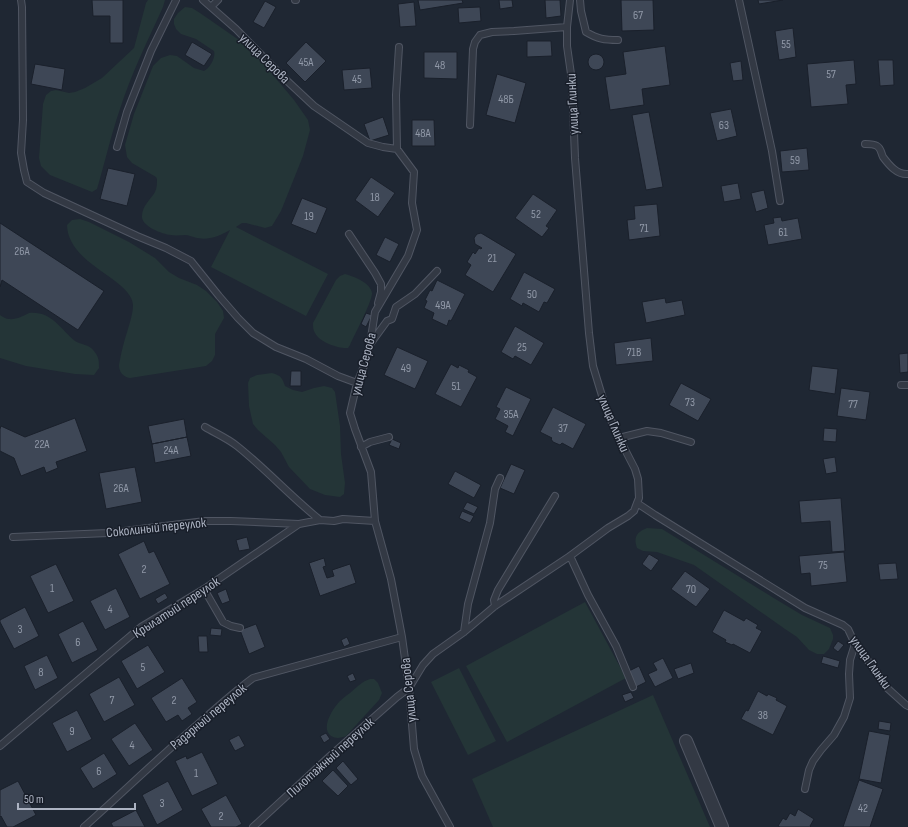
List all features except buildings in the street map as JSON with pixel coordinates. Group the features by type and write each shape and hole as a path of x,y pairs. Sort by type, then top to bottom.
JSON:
{"street":[{"path":"686,741 722,827"}],"lane":[{"path":"21,0 23,120 21,153 27,182 44,193 166,248 191,261 219,296 253,333 276,347 306,359 338,376 356,383"},
{"path":"117,147 127,112 151,51 176,0"},
{"name":"улица Серова","path":"203,0 236,29 314,106 368,143 397,149 414,172 412,203 417,230 408,256 375,312 370,344 364,366 356,383 350,413 371,472 375,521 392,579 409,688 414,749 422,776 450,827"},
{"path":"211,7 218,0"},
{"name":"улица Глинки","path":"570,0 567,27 567,46 572,81 575,158 593,366 606,409 635,469 638,479 639,498 637,504 800,604 843,625 848,629 855,644 879,675 886,688 907,706"},
{"path":"580,0 586,32 600,39 618,40"},
{"path":"739,0 772,151 780,201"},
{"path":"470,125 473,49 475,42 480,35 492,32 567,27"},
{"path":"397,149 396,95 399,47"},
{"path":"865,144 877,146 881,150 882,156 895,170 899,173 908,174"},
{"path":"348,234 381,284 381,292 375,312"},
{"path":"370,344 387,321 392,319 396,307 415,294 437,271"},
{"path":"901,385 908,385"},
{"path":"205,427 235,444 265,470 293,498 320,520"},
{"path":"619,438 647,432 661,433 691,442"},
{"path":"361,447 370,442 389,437"},
{"path":"464,632 468,604 490,523 496,489 500,478"},
{"path":"495,606 494,600 498,590 555,496"},
{"path":"409,688 423,665 433,654 464,632 495,606 570,556 608,528 628,516 634,511 637,504"},
{"name":"Крылатый переулок","path":"0,746 141,627 204,589 299,524 320,520 334,521 343,519 375,521"},
{"name":"Соколиный переулок","path":"13,537 108,533 206,521 299,524"},
{"path":"570,556 588,595 616,646 633,687"},
{"path":"204,589 223,622 240,628"},
{"name":"Радарный переулок","path":"84,827 197,725 253,678 402,637"},
{"path":"805,789 809,770 813,761 834,735 844,718 850,698 850,660 855,644"},
{"name":"Пилотажный переулок","path":"253,827 396,697 409,688"}],"shaded area":[{"path":"148,0 165,0 124,96 97,189 92,192 50,175 41,166 39,158 43,104 46,95 51,91 56,90 69,93 75,92 102,78 134,48"},
{"path":"185,7 192,8 239,40 262,62 294,100 308,120 310,130 303,156 281,211 272,226 265,228 242,223 236,227 328,274 306,316 211,267 230,230 218,236 203,239 186,235 163,233 148,226 143,220 143,209 155,192 157,187 157,179 132,163 127,157 125,145 134,114 153,66 161,58 170,55 177,56 194,68 204,71 210,65 214,56 214,51 196,39 181,34 176,29 174,19"},
{"path":"80,219 129,242 155,258 169,272 179,278 197,285 206,291 217,302 223,311 224,318 215,334 215,355 212,361 206,366 130,378 125,377 122,374 119,365 133,305 130,296 122,287 88,261 78,251 70,239 67,225 72,220"},
{"path":"345,274 357,278 365,283 371,289 372,293 367,310 348,348 335,346 325,342 317,336 313,330 313,323 336,280"},
{"path":"29,313 37,313 50,318 75,341 92,349 97,355 99,363 99,368 94,375 75,374 26,366 0,358 0,315 11,319 19,318"},
{"path":"272,373 280,376 285,386 293,390 302,392 324,386 332,388 335,392 340,426 341,454 345,483 344,494 340,497 325,495 310,489 289,467 281,452 275,445 253,424 249,406 248,383 250,378 257,375"},
{"path":"647,528 662,529 802,615 830,628 833,639 829,649 824,654 817,654 809,650 797,637 694,565 657,552 643,551 637,548 635,541 638,533"},
{"path":"585,602 626,678 507,742 466,666"},
{"path":"459,668 496,741 468,755 431,682"},
{"path":"370,679 374,679 378,683 382,693 379,700 346,736 335,738 331,736 328,732 327,723 334,708 359,685"},
{"path":"653,695 710,827 493,827 472,779"}]}
